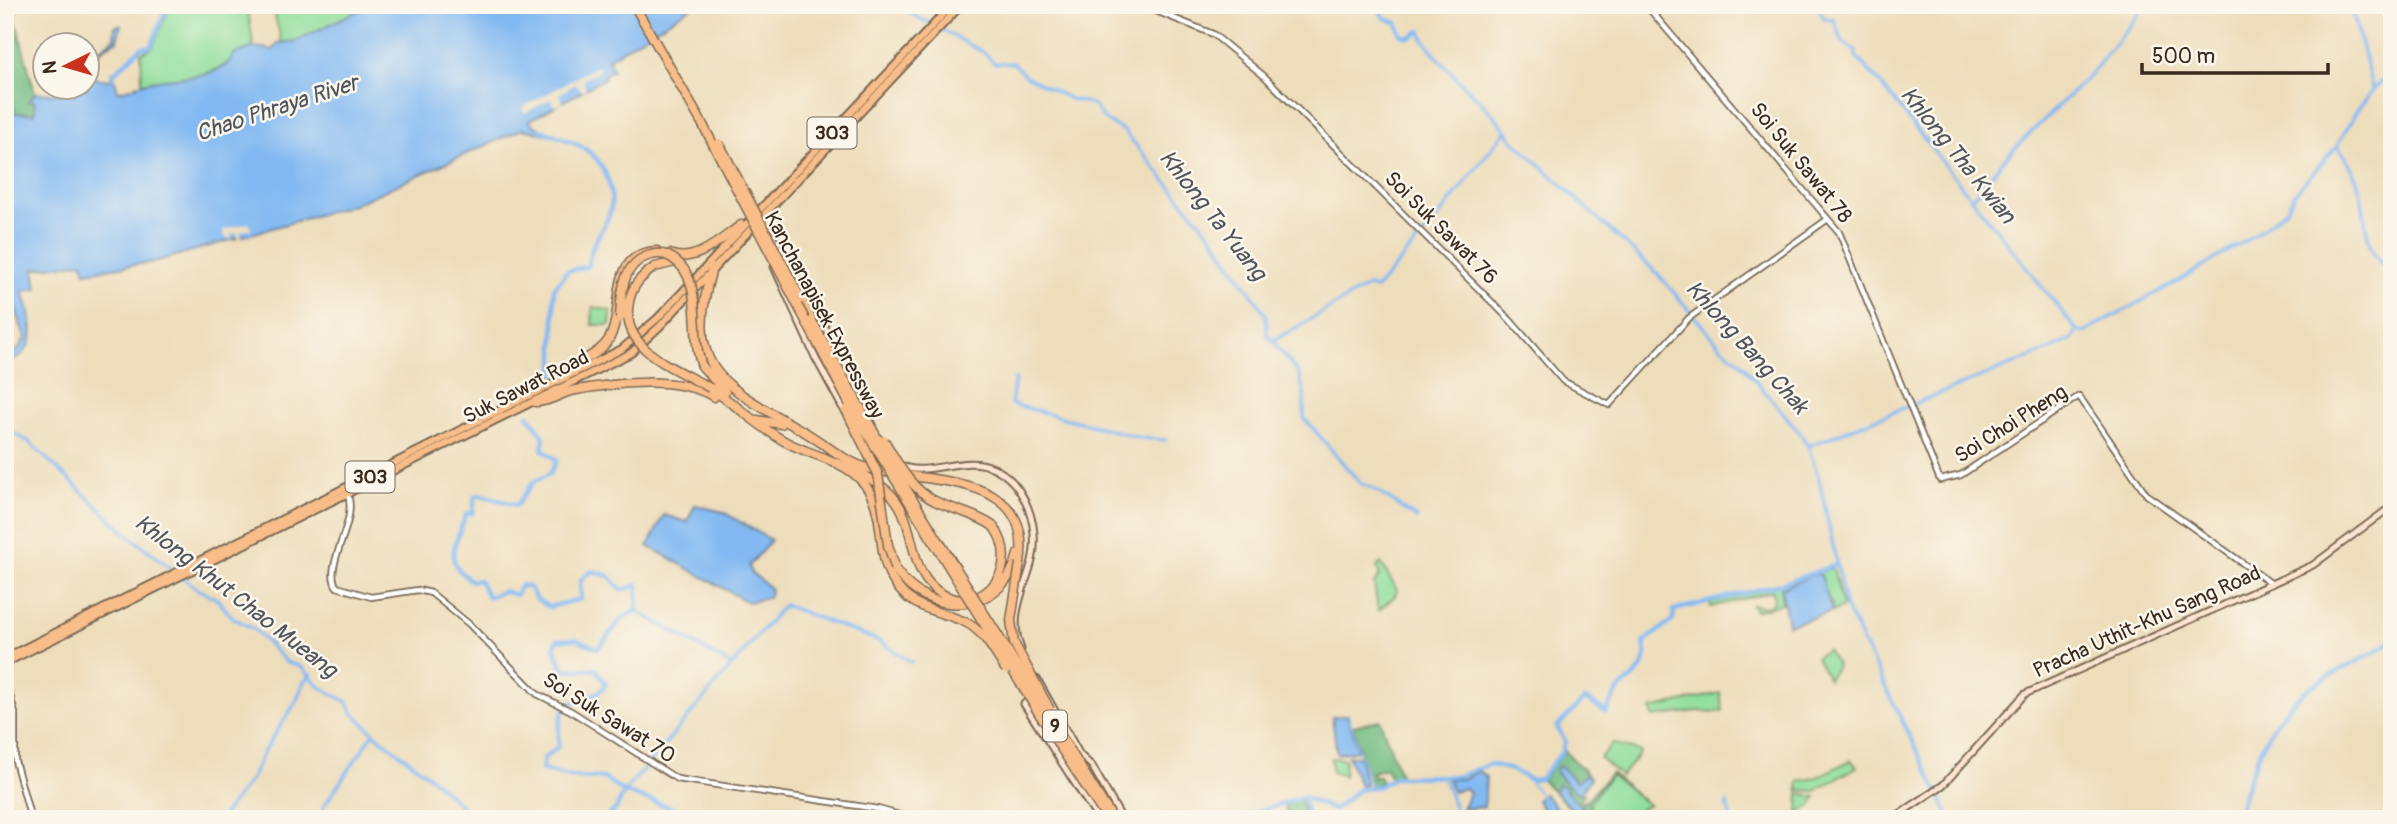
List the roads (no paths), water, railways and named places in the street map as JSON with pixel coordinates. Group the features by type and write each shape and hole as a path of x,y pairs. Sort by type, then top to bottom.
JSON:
{"highway":[{"name":"Kanchanapisek Expressway","path":"634,5 740,194 815,340 881,457 994,635"},
{"name":"Kanchanapisek Expressway","path":"640,5 746,192 878,442 994,635"},
{"path":"554,383 596,353 610,338 621,279 631,261 651,251 677,257 696,254 741,225 752,221"},
{"path":"741,225 701,256 655,267 640,279 631,293 628,314 631,329 647,352 710,388 781,440 843,466 867,488 875,503 884,563 896,587 908,598 976,629 1043,720"},
{"path":"561,376 603,352 614,338 620,318 624,280 634,264 656,254 672,257 683,269 691,287 697,350 702,366 723,391 756,410 774,416"},
{"path":"712,268 702,314 708,356 727,385 854,464 884,472 972,487 1004,503 1018,520 1023,541 1011,620 1014,643 1076,760"},
{"path":"757,420 774,421 792,429 891,494 901,509 922,572 944,595 962,599 972,597 988,589 1001,576 1006,551 993,526 978,516 935,501 911,481 828,341 812,321"},
{"path":"815,340 831,379 876,467 888,545 896,570 912,590 927,599 948,604 975,603 994,592 1011,574 1018,553 1018,520"},
{"path":"534,402 575,390 673,383 695,386 739,408"},
{"name":"9","path":"994,635 1043,720 1106,819"},
{"name":"9","path":"994,635 1113,819"}],"main road":[{"name":"Suk Sawat Road","path":"939,24 952,5"},
{"name":"Suk Sawat Road","path":"187,571 631,353 660,327 752,221 761,215 932,31 961,5"},
{"name":"Suk Sawat Road","path":"5,658 348,495 611,355 639,336 915,50"},
{"path":"761,215 817,311 870,413 872,423 891,455 904,468 915,470 979,463 1007,476 1024,497 1032,528 1033,553 1019,595 1016,626 1022,652 1080,757 1092,766 1122,819"},
{"path":"752,221 815,357 853,426 862,432 872,423"},
{"name":"Pracha Uthit-Khu Sang Road","path":"1892,819 1937,790 2025,694 2322,560 2391,508"},
{"name":"Suk Sawat Road","path":"5,663 170,579"},
{"path":"1043,688 1024,704 1098,819"},
{"path":"1072,776 1086,766 1092,766"}],"street":[{"name":"Soi Suk Sawat 76","path":"1141,5 1209,33 1227,45 1309,117 1510,320 1563,381 1609,405 1689,318 1828,219"},
{"name":"Soi Suk Sawat 78","path":"1646,5 1839,232 1940,480"},
{"name":"Soi Choi Pheng","path":"1940,480 1961,475 2079,396 2147,495 2272,584"},
{"name":"Soi Suk Sawat 70","path":"348,495 351,509 333,573 337,587 371,597 418,590 431,593 469,624 530,688 571,711 649,762 690,783 877,809 914,819"},
{"path":"5,678 15,713 15,763 31,819"}],"water":[{"name":"Chao Phraya River","path":"369,5 695,5 608,59 613,70 604,75 605,78 529,121 546,134 522,129 352,205 154,262 85,272 83,262 34,269 37,289 23,291 31,323 30,343 17,358 5,363 5,354 17,351 25,338 11,295 5,295 5,113 12,113 5,92 11,94 15,113 35,114 34,102 102,102 102,79 111,80 112,71 118,91 125,90 143,83 207,73 228,63 234,54 255,47 273,50 278,43 296,41"},
{"path":"121,25 117,41 102,50 114,38 115,26"},
{"path":"695,505 723,512 771,540 749,566 751,572 771,589 768,598 748,602 648,546 664,515 687,522"},
{"path":"1815,574 1821,575 1832,612 1788,625 1781,588"},
{"path":"1347,715 1358,750 1337,754 1332,717"},
{"path":"1348,756 1359,756 1366,784 1360,786"},
{"path":"1557,767 1561,767 1576,782 1587,774 1591,778 1580,793 1575,792 1556,773"},
{"path":"1479,771 1486,777 1484,807 1462,809 1469,793 1465,788 1453,792 1448,779 1462,779"},
{"path":"1558,784 1565,787 1567,793 1594,819 1582,819 1555,792"},
{"path":"1544,794 1567,819 1553,816 1542,808 1537,800"}],"waterway":[{"path":"113,78 114,73 141,48 151,46 164,15 163,5"},
{"name":"Khlong Ta Yuang","path":"907,5 908,12 985,53 994,63 1014,63 1024,75 1070,99 1092,104 1105,120 1124,131 1211,235 1266,315 1267,334 1299,374 1304,393 1304,418 1360,483 1379,492 1417,519"},
{"name":"Khlong Bang Chak","path":"1378,5 1383,17 1397,23 1401,35 1410,37 1420,31 1424,39"},
{"name":"Khlong Tha Kwian","path":"1817,5 1824,18 1834,20 1843,43 1856,50 1856,57 1876,78 2077,331"},
{"path":"1971,199 2010,153 2091,74 2146,5"},
{"path":"2351,5 2373,91"},
{"name":"Khlong Bang Chak","path":"1424,39 1512,139 1657,273 1720,346 1740,362 1800,433 1808,446 1819,479 1846,608 1951,819"},
{"path":"2077,331 2084,332 2177,282 2255,235 2287,209 2294,194 2337,146 2357,110 2392,68"},
{"path":"539,130 573,142 591,154 605,172 611,197 610,213 593,246 588,266 567,271 554,289 554,376"},
{"path":"1273,341 1368,286 1376,289 1435,221 1506,130"},
{"path":"2337,146 2356,178 2371,247 2383,264 2392,270"},
{"path":"1808,446 2049,350 2072,339 2077,331"},
{"path":"1015,379 1011,404 1046,413"},
{"path":"1049,414 1141,438 1166,440"},
{"path":"528,415 544,437 542,449 557,460 550,474 533,482 517,505 481,495 475,496 473,513 466,514 456,543 456,566 472,581 479,580 488,597 504,591 516,595 521,585 530,588 536,599 549,607 581,599 580,581 592,571 609,576 622,590 638,585 637,611 624,617 598,648 575,639 557,640 554,648 564,670 596,669 606,684 597,693 572,703 563,712 559,725 558,747 544,758 542,770 571,777 604,778 624,792 705,819"},
{"name":"Khlong Khut Chao Mueang","path":"5,429 28,441 127,534 199,590 217,599 233,618 254,629 286,662 301,667 320,687 347,702 354,714 376,735 430,777 475,819"},
{"path":"1235,819 1303,797 1334,810 1358,790 1379,786 1396,777 1459,776 1489,764 1512,770 1531,780 1540,779 1562,752 1565,741 1557,727 1585,699 1606,712 1616,693 1644,664 1644,642 1673,620 1674,610 1781,584 1836,565"},
{"path":"624,792 784,605 879,641 911,662"},
{"path":"637,611 731,665"},
{"path":"2236,819 2255,763 2283,713 2312,686 2392,641"},
{"path":"220,819 251,779 264,751 311,674"},
{"path":"1348,714 1371,788"},
{"path":"323,819 323,807 374,733"},
{"path":"1443,776 1459,819"},
{"path":"1527,778 1542,797"},
{"name":"Khlong Khut Chao Mueang","path":"604,819 616,809 624,792"},
{"path":"1303,797 1309,819"},
{"path":"1727,803 1731,819"}]}
